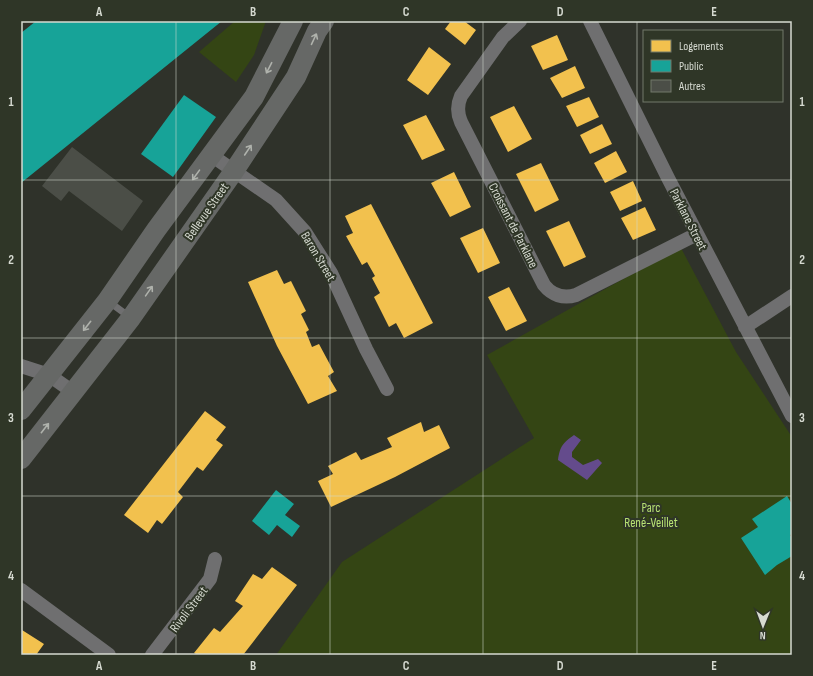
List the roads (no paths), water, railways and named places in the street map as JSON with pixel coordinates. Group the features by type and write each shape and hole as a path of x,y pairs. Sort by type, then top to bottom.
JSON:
{"street":[{"path":"21,410 107,301 156,230 254,97 293,21"},
{"name":"Bellevue Street","path":"21,459 131,318 234,171 296,77 317,31 324,21"},
{"name":"Croissant de Parklane","path":"520,21 503,38 461,96 458,104 458,112 461,122 544,285 557,295 566,297 576,295 697,234"},
{"name":"Parklane Street","path":"590,21 697,234 792,416"},
{"name":"Baron Street","path":"211,155 276,200 305,232 331,273 366,349 387,389"},
{"path":"745,327 792,296"},
{"path":"21,366 49,375 73,392"},
{"name":"Rivoli Street","path":"152,655 210,579 214,559"},
{"path":"21,590 109,655"}],"lane":[{"path":"107,301 131,318"}],"park label":[{"name":"Parc René-Veillet","path":"651,514"}]}
